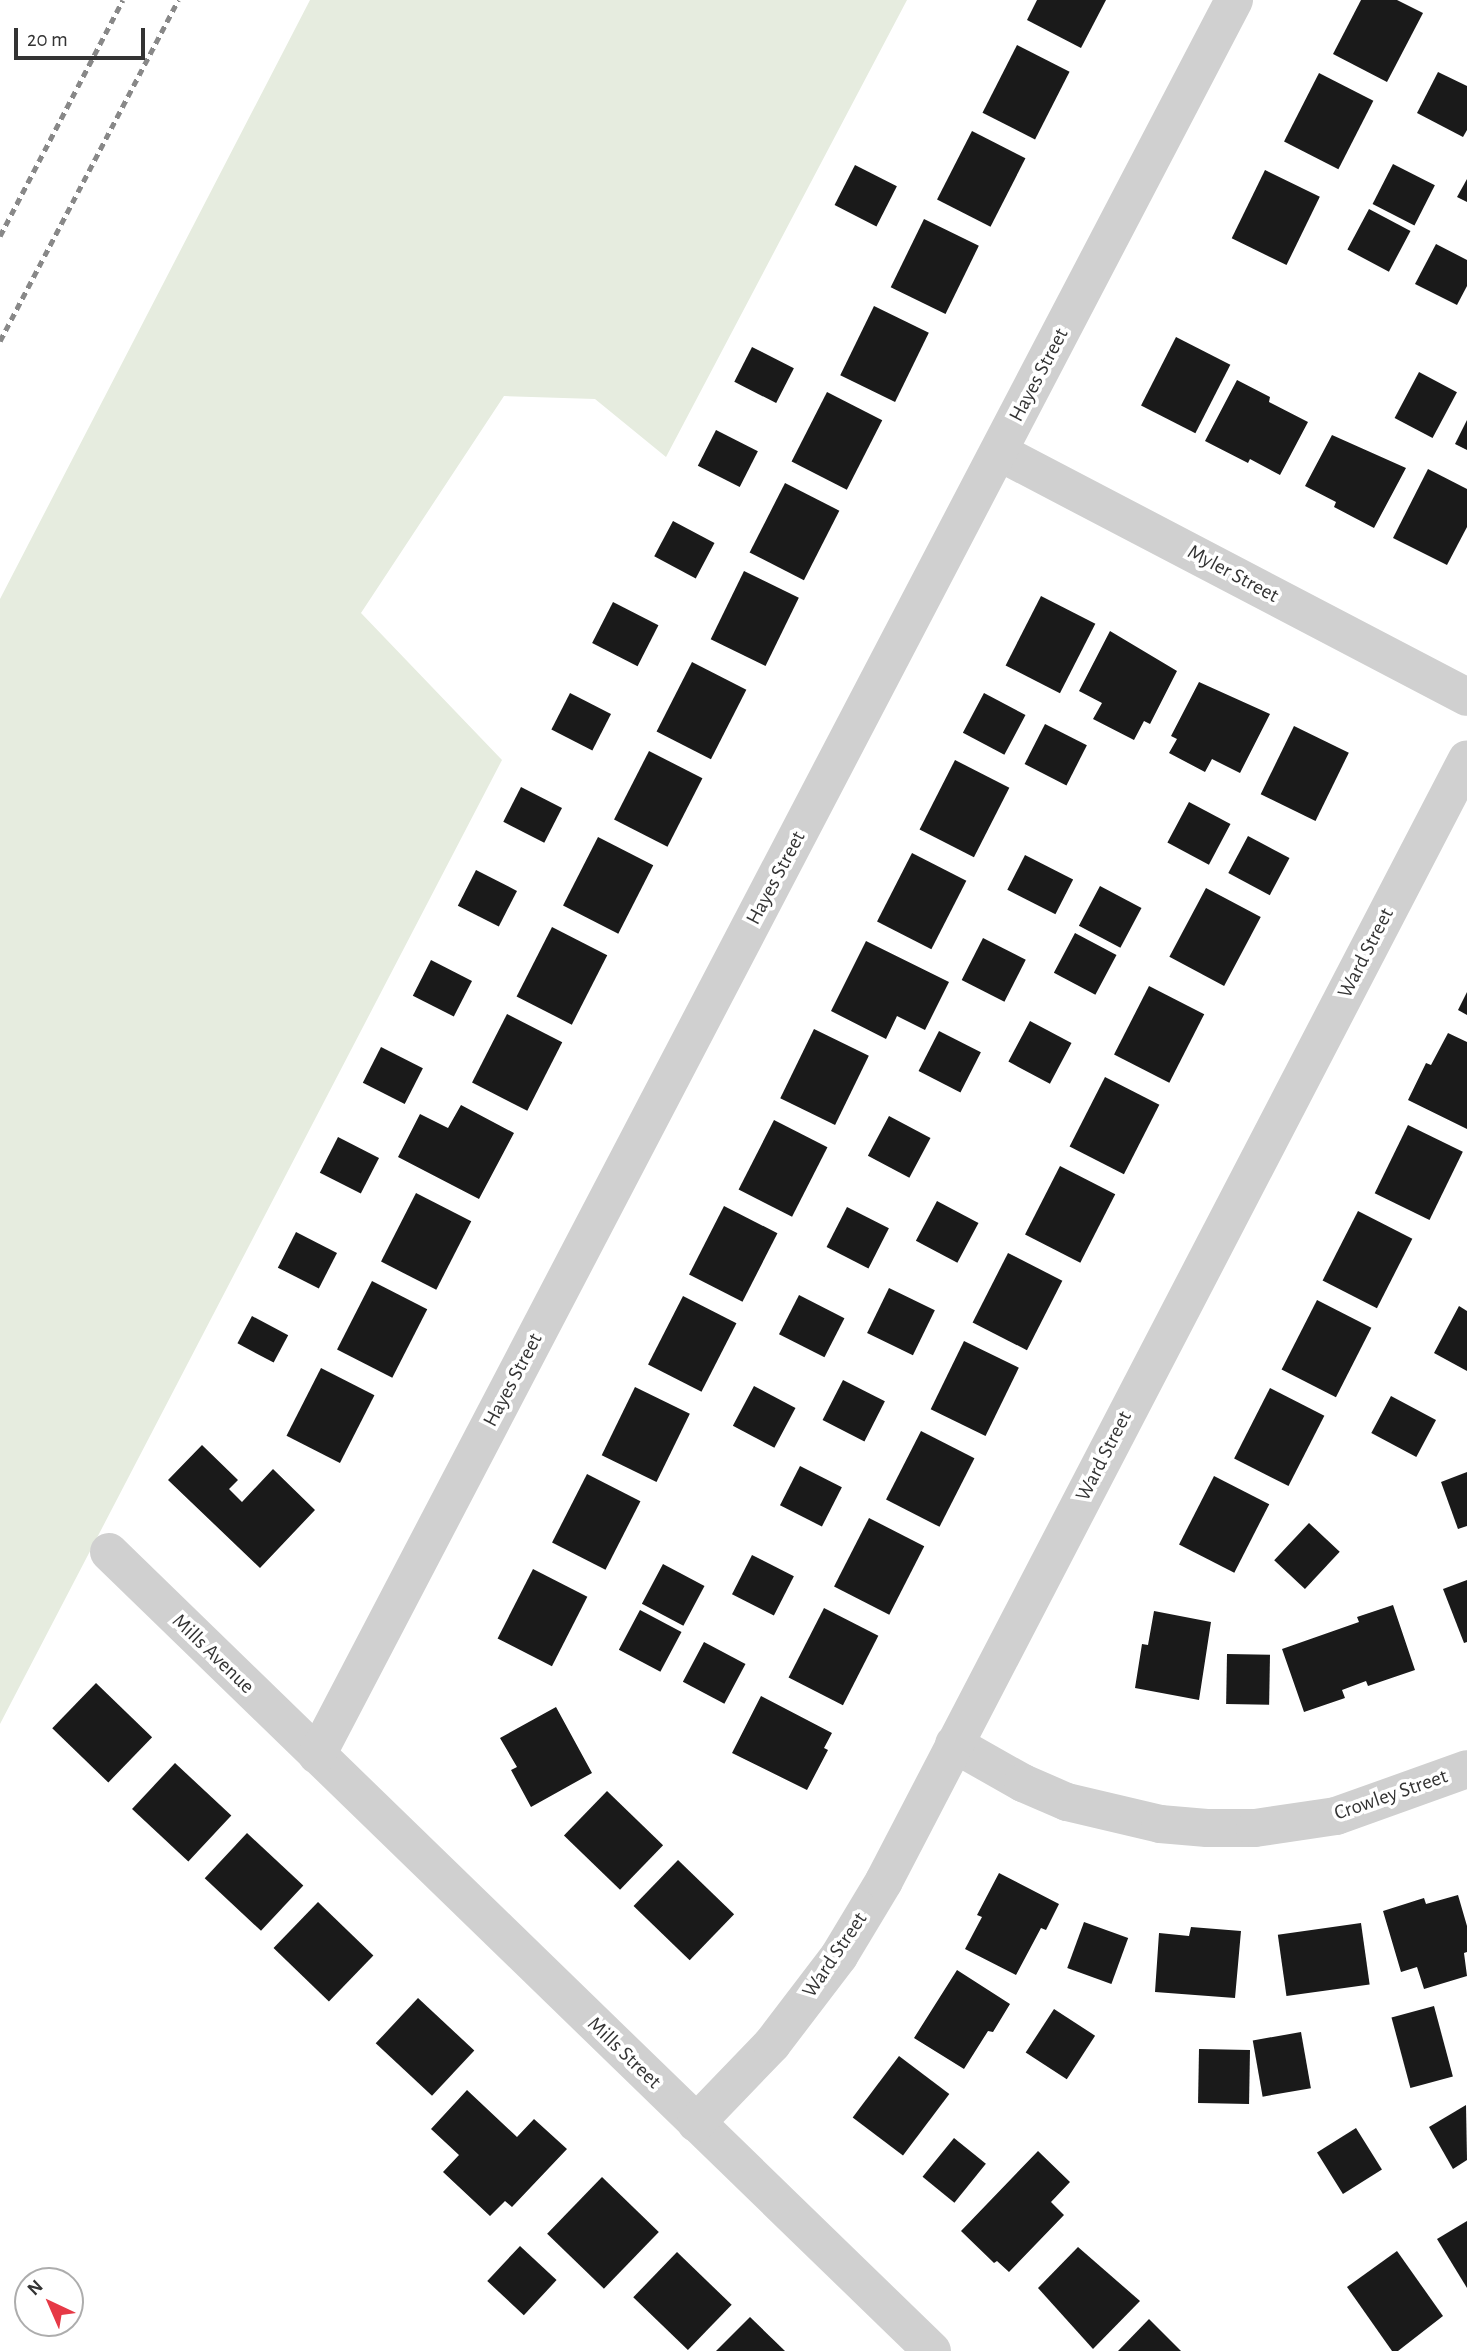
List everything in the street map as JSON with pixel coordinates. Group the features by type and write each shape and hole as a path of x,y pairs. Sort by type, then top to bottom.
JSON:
{"street":[{"name":"Hayes Street","path":"317,1755 1234,0"},
{"name":"Myler Street","path":"999,452 1467,696"},
{"name":"Ward Street","path":"696,2123 772,2044 839,1956 884,1881 1467,759"},
{"name":"Mills Avenue","path":"109,1552 317,1755"},
{"name":"Crowley Street","path":"954,1744 1023,1783 1067,1802 1160,1824 1207,1828 1255,1828 1336,1816 1467,1769"},
{"name":"Mills Street","path":"317,1755 932,2351"}],"shaded area":[{"path":"310,0 907,0 666,457 595,399 504,396 361,613 502,760 0,1724 0,599"}],"building":[{"path":"1037,0 1106,0 1081,48 1027,20"},
{"path":"1361,0 1397,0 1423,13 1387,82 1333,54"},
{"path":"1017,45 1070,72 1035,140 982,113"},
{"path":"1438,72 1467,86 1467,130 1463,137 1417,113"},
{"path":"1319,73 1373,101 1338,169 1284,142"},
{"path":"972,131 1025,158 991,227 937,200"},
{"path":"1393,164 1435,185 1414,225 1373,204"},
{"path":"855,165 897,186 876,226 835,205"},
{"path":"1265,170 1320,197 1287,265 1232,238"},
{"path":"1467,179 1467,202 1457,197"},
{"path":"1369,209 1410,231 1389,272 1347,250"},
{"path":"924,219 979,246 946,314 891,287"},
{"path":"1436,244 1467,260 1467,286 1457,305 1415,284"},
{"path":"874,306 929,333 895,402 840,375"},
{"path":"1176,337 1230,365 1195,433 1141,406"},
{"path":"752,347 794,368 776,403 734,382"},
{"path":"1419,372 1457,392 1433,438 1395,418"},
{"path":"1237,380 1270,397 1269,402 1308,422 1280,475 1250,459 1248,463 1205,441"},
{"path":"827,392 882,420 847,490 792,461"},
{"path":"1467,420 1467,450 1455,444"},
{"path":"716,430 758,451 740,487 698,466"},
{"path":"1332,435 1406,468 1374,528 1334,507 1336,502 1305,486"},
{"path":"1428,469 1467,489 1467,527 1447,565 1393,538"},
{"path":"785,483 839,511 804,580 750,552"},
{"path":"673,521 714,543 696,578 654,556"},
{"path":"744,571 799,598 766,666 711,639"},
{"path":"1041,596 1095,624 1060,693 1006,665"},
{"path":"613,602 658,625 638,666 592,643"},
{"path":"1110,631 1177,671 1150,724 1144,721 1134,740 1093,719 1102,703 1079,691"},
{"path":"692,662 746,690 711,759 657,731"},
{"path":"1199,682 1270,714 1240,773 1212,759 1205,772 1169,753 1177,739 1171,736"},
{"path":"570,693 611,714 592,750 551,730"},
{"path":"984,693 1025,715 1004,755 963,733"},
{"path":"1045,724 1087,745 1066,785 1025,764"},
{"path":"1294,726 1349,753 1316,821 1261,794"},
{"path":"649,751 702,778 668,847 614,820"},
{"path":"955,760 1009,788 974,857 920,829"},
{"path":"521,787 562,808 544,843 503,822"},
{"path":"1189,802 1230,824 1209,865 1167,843"},
{"path":"1248,836 1289,858 1270,895 1228,873"},
{"path":"598,837 653,865 618,934 563,906"},
{"path":"912,853 966,881 931,949 877,922"},
{"path":"1025,855 1073,880 1055,914 1007,890"},
{"path":"476,870 517,891 499,927 458,906"},
{"path":"1100,886 1141,908 1120,948 1079,926"},
{"path":"1206,888 1261,917 1224,986 1169,957"},
{"path":"552,927 607,955 572,1025 517,996"},
{"path":"1075,933 1116,955 1095,995 1054,973"},
{"path":"983,938 1026,960 1004,1002 962,980"},
{"path":"866,941 949,982 925,1030 897,1016 886,1039 831,1011"},
{"path":"431,960 472,981 454,1017 413,996"},
{"path":"1149,986 1204,1014 1169,1083 1114,1055"},
{"path":"1467,992 1467,1015 1458,1010"},
{"path":"507,1014 562,1042 527,1111 472,1083"},
{"path":"1030,1021 1071,1043 1050,1084 1008,1062"},
{"path":"814,1029 869,1056 835,1125 780,1098"},
{"path":"939,1031 981,1052 960,1092 919,1071"},
{"path":"1448,1033 1467,1042 1467,1129 1408,1100 1426,1063 1431,1065"},
{"path":"381,1047 423,1068 405,1104 363,1083"},
{"path":"1105,1077 1159,1105 1124,1174 1070,1146"},
{"path":"461,1105 514,1133 479,1199 398,1157 420,1114 448,1128"},
{"path":"889,1116 930,1138 909,1178 868,1156"},
{"path":"774,1120 827,1147 792,1217 739,1189"},
{"path":"1408,1125 1463,1152 1430,1220 1375,1193"},
{"path":"338,1137 379,1158 361,1194 320,1173"},
{"path":"1060,1166 1115,1194 1080,1263 1025,1235"},
{"path":"416,1193 471,1221 436,1290 381,1262"},
{"path":"937,1201 978,1223 957,1263 916,1241"},
{"path":"724,1206 777,1233 743,1302 689,1275"},
{"path":"847,1207 889,1228 868,1268 827,1247"},
{"path":"1358,1211 1412,1239 1377,1308 1323,1280"},
{"path":"296,1232 337,1253 319,1289 278,1268"},
{"path":"1008,1253 1062,1281 1027,1350 973,1322"},
{"path":"372,1281 427,1309 392,1378 337,1350"},
{"path":"889,1288 935,1310 913,1355 867,1333"},
{"path":"799,1295 844,1318 824,1357 779,1334"},
{"path":"683,1296 736,1323 702,1392 648,1365"},
{"path":"1317,1300 1371,1328 1336,1397 1282,1369"},
{"path":"1459,1306 1467,1311 1467,1371 1434,1353"},
{"path":"252,1316 288,1335 274,1363 237,1343"},
{"path":"964,1341 1019,1368 986,1436 931,1409"},
{"path":"321,1368 374,1395 340,1463 286,1436"},
{"path":"843,1380 885,1401 864,1441 823,1420"},
{"path":"754,1386 795,1408 774,1448 733,1426"},
{"path":"635,1387 690,1414 657,1482 602,1455"},
{"path":"1270,1388 1324,1416 1288,1486 1234,1458"},
{"path":"1391,1396 1436,1420 1416,1457 1371,1433"},
{"path":"921,1431 974,1458 940,1527 886,1500"},
{"path":"202,1445 238,1480 229,1489 242,1502 273,1469 315,1510 260,1568 168,1480"},
{"path":"800,1466 842,1487 822,1527 780,1505"},
{"path":"1467,1472 1467,1526 1458,1529 1441,1482"},
{"path":"587,1474 640,1501 606,1570 552,1543"},
{"path":"1214,1476 1269,1504 1234,1573 1179,1545"},
{"path":"869,1518 924,1546 889,1615 834,1587"},
{"path":"1309,1523 1340,1552 1305,1589 1274,1560"},
{"path":"752,1555 794,1576 774,1616 732,1594"},
{"path":"663,1564 704,1586 683,1626 642,1604"},
{"path":"533,1569 587,1597 552,1666 498,1638"},
{"path":"1467,1580 1467,1642 1464,1643 1443,1589"},
{"path":"1393,1605 1415,1670 1368,1686 1366,1681 1342,1690 1345,1698 1304,1712 1282,1649 1359,1622 1357,1617"},
{"path":"824,1608 878,1636 843,1705 789,1677"},
{"path":"640,1610 681,1632 660,1672 619,1650"},
{"path":"1154,1611 1211,1622 1199,1700 1135,1688 1142,1644 1148,1645"},
{"path":"704,1642 745,1664 724,1704 683,1682"},
{"path":"1227,1654 1270,1655 1269,1705 1226,1704"},
{"path":"96,1683 152,1737 108,1783 52,1728"},
{"path":"761,1696 832,1733 824,1748 828,1750 807,1790 732,1753"},
{"path":"556,1707 592,1773 531,1807 511,1770 517,1767 500,1738"},
{"path":"175,1763 231,1816 188,1862 132,1809"},
{"path":"607,1791 663,1845 620,1890 564,1836"},
{"path":"247,1833 303,1886 261,1931 205,1878"},
{"path":"678,1860 734,1914 690,1960 634,1906"},
{"path":"999,1873 1059,1904 1046,1930 1041,1928 1016,1975 965,1949 982,1917 977,1915"},
{"path":"1458,1895 1467,1926 1467,1952 1464,1953 1467,1976 1424,1989 1417,1967 1401,1972 1383,1911 1424,1898 1426,1904"},
{"path":"318,1902 373,1955 329,2002 274,1948"},
{"path":"1084,1922 1128,1938 1111,1984 1067,1968"},
{"path":"1361,1923 1370,1984 1286,1996 1278,1935"},
{"path":"1191,1927 1241,1931 1235,1998 1155,1992 1159,1933 1189,1936"},
{"path":"957,1970 1010,2004 993,2032 988,2031 964,2069 914,2038"},
{"path":"418,1998 474,2051 432,2096 376,2043"},
{"path":"1434,2006 1453,2077 1410,2088 1391,2017"},
{"path":"1054,2009 1095,2036 1067,2079 1026,2053"},
{"path":"1301,2032 1311,2088 1263,2097 1253,2041"},
{"path":"1199,2049 1250,2050 1249,2104 1198,2103"},
{"path":"899,2056 949,2094 903,2155 853,2117"},
{"path":"467,2090 517,2137 534,2119 567,2149 512,2207 505,2201 490,2216 443,2172 459,2155 431,2129"},
{"path":"1466,2105 1467,2160 1453,2169 1429,2127"},
{"path":"1356,2128 1382,2170 1343,2194 1317,2152"},
{"path":"954,2138 986,2164 954,2203 923,2177"},
{"path":"1038,2151 1070,2182 1051,2202 1064,2215 1009,2272 997,2261 994,2263 961,2231"},
{"path":"602,2177 659,2232 604,2289 547,2234"},
{"path":"1467,2221 1467,2288 1437,2239"},
{"path":"520,2246 557,2280 524,2315 487,2281"},
{"path":"1078,2247 1140,2301 1093,2349 1038,2288"},
{"path":"1397,2251 1443,2316 1398,2351 1392,2351 1347,2287"},
{"path":"677,2252 732,2305 688,2350 633,2297"},
{"path":"750,2317 785,2351 716,2351"},
{"path":"1149,2319 1181,2351 1118,2351"}],"railway":[{"path":"0,236 123,0"},
{"path":"0,341 178,0"}]}
